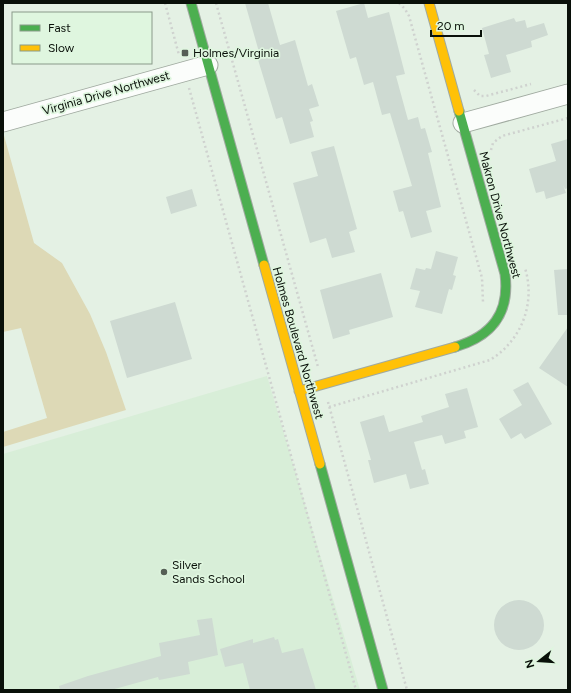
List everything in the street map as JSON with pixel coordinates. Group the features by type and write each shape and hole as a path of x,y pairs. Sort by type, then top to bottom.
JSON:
{"street":[{"name":"Holmes Boulevard Northwest","path":"191,3 382,690"},
{"name":"Makron Drive Northwest","path":"299,391 472,342 483,335 500,316 506,302 505,274 464,123 429,3"},
{"name":"Virginia Drive Northwest","path":"3,122 208,65"},
{"path":"464,123 568,94"}],"path":[{"path":"165,3 356,690"},
{"path":"216,3 408,690"},
{"path":"398,3 405,8 408,16 482,278 484,290 482,306"},
{"path":"472,83 477,94 486,96 538,82"},
{"path":"493,156 491,149 493,143 502,136 568,118"},
{"path":"329,407 490,360 501,353 511,343 520,329 526,309 528,289 525,266"},
{"path":"317,365 324,363"}],"shaded area":[{"path":"3,132 34,243 62,263 90,314 106,352 126,410 3,447 3,432 47,418 21,328 3,332"},
{"name":"Silver Sands School","path":"267,376 360,690 3,690 3,454"}],"building":[{"path":"245,3 268,3 280,45 295,40 308,86 312,84 319,106 309,109 313,121 310,122 314,137 290,144 282,117 276,119 256,53 259,52"},
{"path":"364,3 368,18 389,12 405,74 396,76 408,120 418,117 421,129 425,128 432,152 428,153 441,207 426,211 432,232 411,238 403,211 399,212 393,191 412,186 390,113 382,115 373,82 364,85 356,57 350,59 336,11"},
{"path":"514,18 516,22 525,20 527,28 544,23 548,35 531,41 532,47 506,55 511,72 491,78 484,55 489,54 482,28"},
{"path":"568,139 568,188 565,189 563,185 566,193 546,199 544,191 536,193 529,169 556,161 551,144"},
{"path":"334,146 357,229 349,232 355,252 332,258 326,238 310,243 293,183 318,176 311,152"},
{"path":"192,189 197,206 171,214 166,197"},
{"path":"436,251 458,257 453,275 456,276 452,290 449,289 442,314 415,307 420,291 410,289 416,268 425,270 426,268 431,269"},
{"path":"568,269 568,315 558,315 554,270"},
{"path":"381,273 393,317 349,330 350,334 333,339 320,290"},
{"path":"175,302 192,359 127,378 110,321"},
{"path":"568,327 568,387 539,368"},
{"path":"528,382 552,424 525,439 521,433 511,439 499,419 522,405 513,390"},
{"path":"467,388 478,427 464,431 466,438 445,444 442,435 414,442 422,470 425,469 429,484 410,489 406,474 374,483 368,460 371,460 360,422 384,415 389,432 423,422 421,416 449,407 445,394"},
{"path":"514,600 524,600 537,607 544,620 544,630 537,643 524,650 514,650 505,646 498,639 494,630 494,620 498,611 505,604"},
{"path":"212,618 218,655 188,662 190,674 159,680 158,677 111,690 60,690 59,686 88,676 161,656 159,643 200,635 197,620"},
{"path":"274,637 275,640 278,639 282,653 303,648 316,690 250,690 243,663 225,667 220,649 253,639 253,643"}],"traffic: fast":[{"path":"191,3 264,265"},
{"path":"455,347 479,336 496,321 501,311 506,288 505,274 459,111"},
{"path":"320,464 383,690"}],"traffic: slow":[{"path":"429,3 459,111"},
{"path":"264,265 320,464"},
{"path":"299,391 455,347"}],"place":[{"name":"Holmes/Virginia","path":"185,53"},
{"name":"Silver Sands School","path":"164,572"}]}
